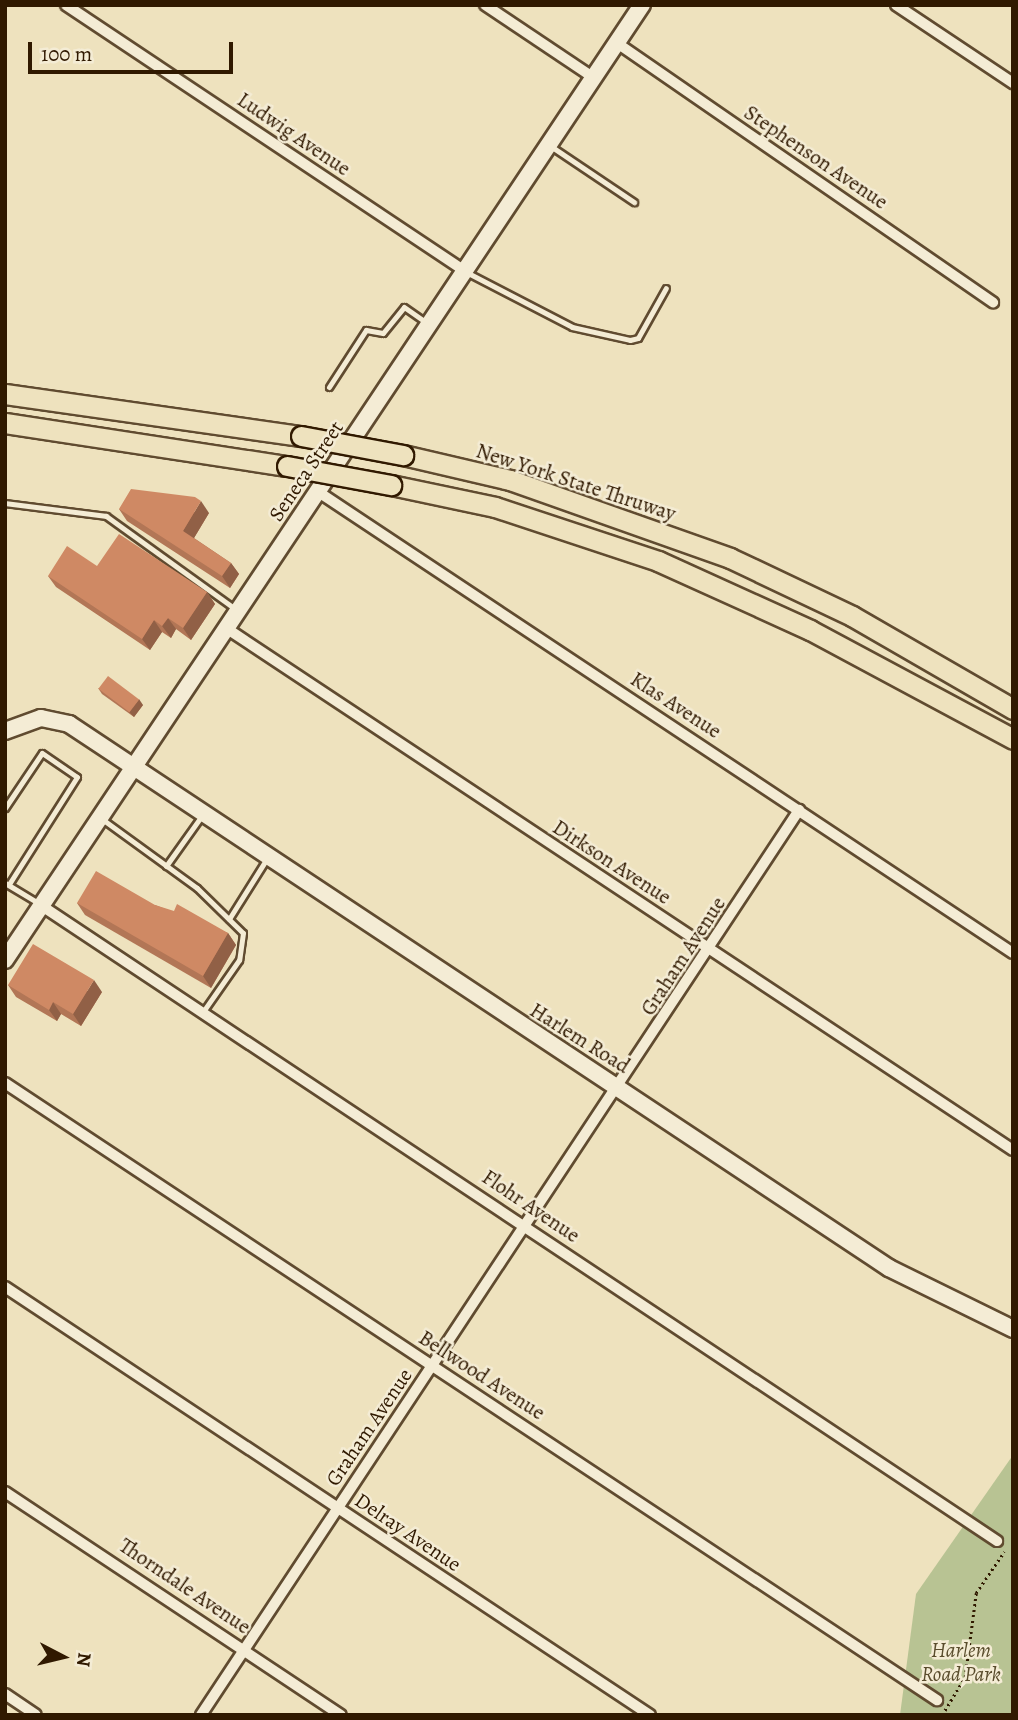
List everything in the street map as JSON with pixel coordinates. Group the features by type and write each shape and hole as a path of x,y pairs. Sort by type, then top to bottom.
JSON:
{"highway":[{"name":"New York State Thruway","path":"5,394 301,436 402,455 510,480 730,558 852,616 1013,709"},
{"path":"5,423 287,466 495,507 658,561 810,630 1013,738"}],"main road":[{"name":"Seneca Street","path":"5,960 10,941 42,906 642,5"},
{"name":"Harlem Road","path":"5,731 26,720 55,719 134,765 889,1268 1013,1329"}],"street":[{"name":"Ludwig Avenue","path":"66,5 465,271"},
{"path":"485,5 594,78"},
{"path":"896,5 1013,83"},
{"name":"Stephenson Avenue","path":"617,43 993,302"},
{"name":"Klas Avenue","path":"317,491 1013,953"},
{"name":"Dirkson Avenue","path":"226,628 1013,1150"},
{"name":"Graham Avenue","path":"201,1715 711,951 799,810"},
{"name":"Flohr Avenue","path":"42,906 1002,1544"},
{"name":"Bellwood Avenue","path":"5,1083 937,1700"},
{"name":"Delray Avenue","path":"5,1287 650,1715"},
{"name":"Thorndale Avenue","path":"5,1492 341,1715"},
{"path":"5,1694 36,1715"}],"lane":[{"path":"549,145 634,202"},
{"path":"465,271 572,327 630,340 638,338 666,288"},
{"path":"329,387 366,330 383,333 404,307 429,324"},
{"path":"5,503 106,516 237,611"},
{"path":"5,808 42,753 77,777 7,883 42,906"},
{"path":"166,866 205,812"},
{"path":"100,818 166,866 243,933 239,960 202,1013"},
{"path":"229,919 270,854"}],"path":[{"path":"942,1715 965,1677 976,1593 1002,1544"}],"green space":[{"name":"Harlem Road Park","path":"1013,1455 1013,1715 900,1715 916,1594"}],"building":[{"path":"131,489 195,497 201,501 183,531 231,563 222,576 119,509"},
{"path":"119,534 207,592 183,628 168,618 162,626 154,620 142,639 48,576 67,546 97,566"},
{"path":"108,676 139,699 130,712 98,689"},
{"path":"96,871 155,905 174,911 177,904 228,933 203,976 77,903"},
{"path":"33,944 94,980 73,1014 53,1002 49,1010 8,985"}]}
